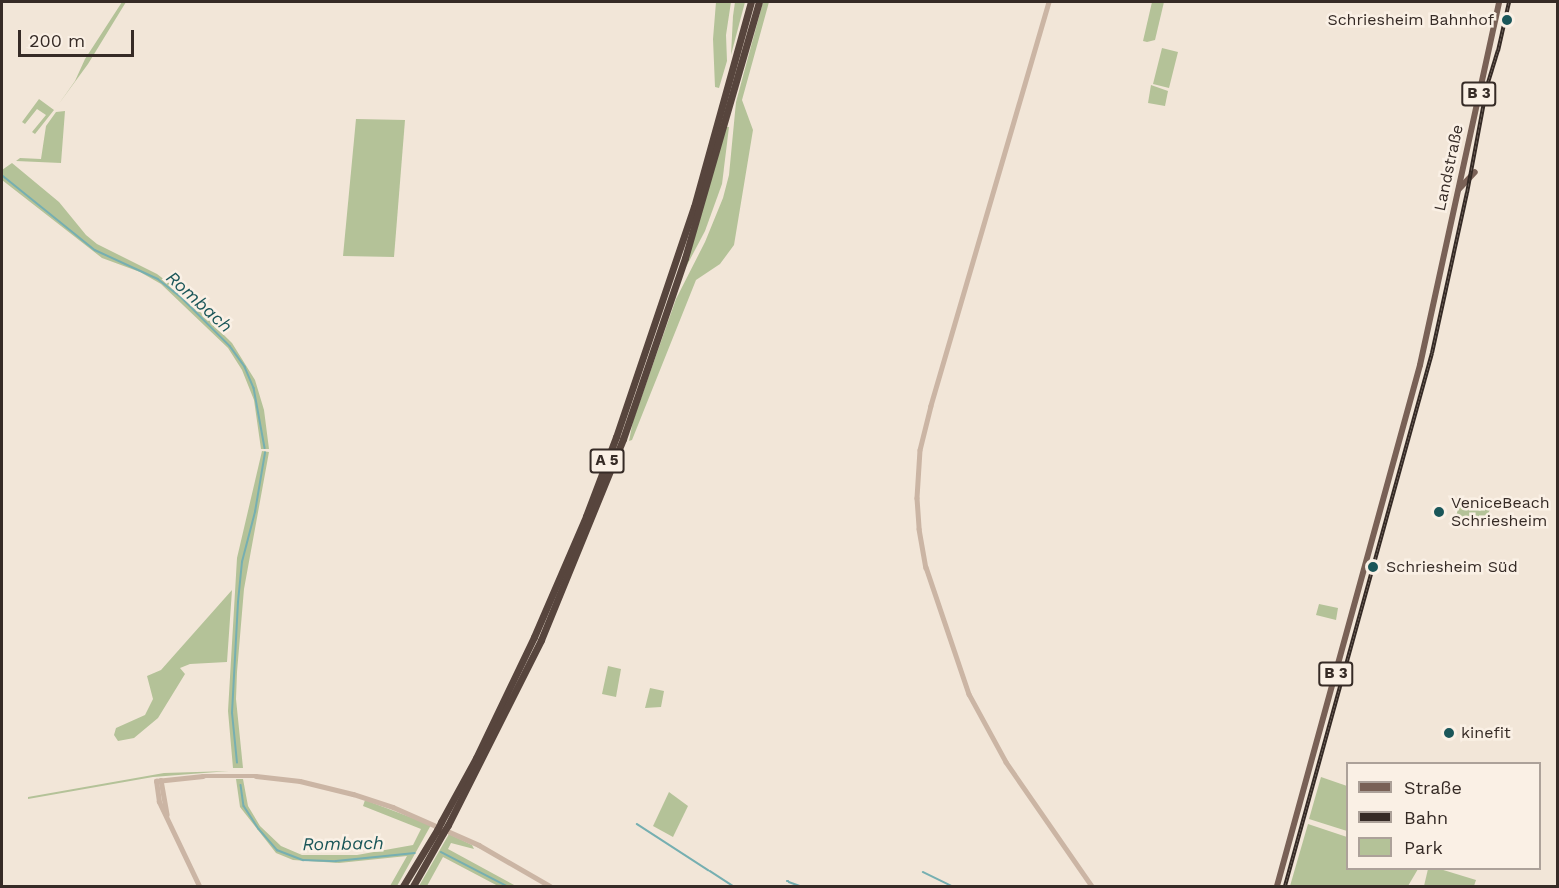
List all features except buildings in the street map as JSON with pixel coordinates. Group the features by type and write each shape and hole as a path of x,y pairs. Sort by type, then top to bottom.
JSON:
{"highway":[{"name":"A 5","path":"445,823 534,637 586,516 616,437 694,207 751,2"},
{"name":"A 5","path":"412,886 541,640 620,449 685,258 759,2"},
{"name":"A 5","path":"404,886 440,832"}],"main road":[{"name":"Landstraße","path":"1277,886 1398,451 1449,235 1499,2"},
{"path":"1458,190 1476,172"}],"street":[{"path":"1049,2 928,415 920,450 917,498 919,529 926,567 969,694 1006,762 1092,886"},
{"path":"199,886 167,817 159,780 256,776 300,781 353,794 403,811 479,845 550,886"}],"green space":[{"path":"122,2 126,2 88,64 58,105 75,81 85,59"},
{"path":"716,2 731,2 726,35 727,61 719,88 715,87 713,39"},
{"path":"735,2 745,2 731,55 733,16"},
{"path":"763,2 769,2 742,100 753,130 734,245 720,264 696,280 632,440 629,441 633,421 676,299 705,242 723,198 729,175 736,102"},
{"path":"1152,2 1164,2 1155,40 1147,42 1143,41"},
{"path":"1162,48 1178,52 1169,88 1153,84"},
{"path":"1151,85 1168,91 1165,106 1148,103"},
{"path":"39,99 54,110 35,134 32,132 46,115 37,109 25,124 22,122"},
{"path":"65,111 61,163 16,161 20,158 41,159 46,126 56,112"},
{"path":"356,119 405,120 394,257 343,256"},
{"path":"726,127 729,127 722,184 705,231 686,267"},
{"path":"12,163 59,202 86,235 97,244 157,274 178,290 232,343 255,380 264,410 269,449 261,449 254,400 242,370 228,348 161,284 140,272 102,258 2,180 2,170"},
{"path":"262,451 269,452 244,589 237,672 236,699 243,768 233,768 228,711 237,558"},
{"path":"1460,497 1491,507 1488,514 1478,520 1455,517"},
{"path":"232,590 227,662 190,664 180,668 185,674 158,718 134,738 118,741 114,735 116,728 145,715 153,699 147,676 161,670"},
{"path":"1319,604 1338,608 1336,620 1316,615"},
{"path":"608,666 621,669 616,697 602,694"},
{"path":"650,688 664,691 661,707 645,708"},
{"path":"229,771 153,777 28,799 28,797 164,773"},
{"path":"1321,777 1346,786 1346,831 1309,819"},
{"path":"236,779 243,779 248,806 260,826 281,846 302,855 357,855 413,845 421,829 363,806 365,800 431,825 397,886 390,886 407,856 339,863 293,860 276,853 240,807"},
{"path":"669,792 688,806 673,837 653,826"},
{"path":"1308,824 1346,837 1346,870 1417,870 1408,886 1290,886"},
{"path":"449,834 472,845 474,849 451,843 448,849 516,886 498,886 443,857 427,886 419,886"},
{"path":"1428,870 1443,870 1476,880 1474,886 1424,886"}],"waterway":[{"name":"Rombach","path":"2,175 95,250 158,279 182,298 230,346 245,367 254,388 265,448"},
{"name":"Rombach","path":"237,763 232,713 238,602 242,562 255,512 265,453"},
{"name":"Rombach","path":"241,785 244,806 259,829 277,850 303,860 336,861 415,853"},
{"path":"637,824 708,870"},
{"path":"441,852 507,886"},
{"path":"710,871 733,886"},
{"path":"923,872 952,886"},
{"path":"789,882 800,886"}],"railway":[{"path":"1285,886 1432,353 1467,193 1487,86 1509,2"}],"place":[{"name":"Schriesheim Bahnhof","path":"1507,20"},
{"name":"VeniceBeach Schriesheim","path":"1439,512"},
{"name":"Schriesheim Süd","path":"1373,567"},
{"name":"kinefit","path":"1449,733"}]}
